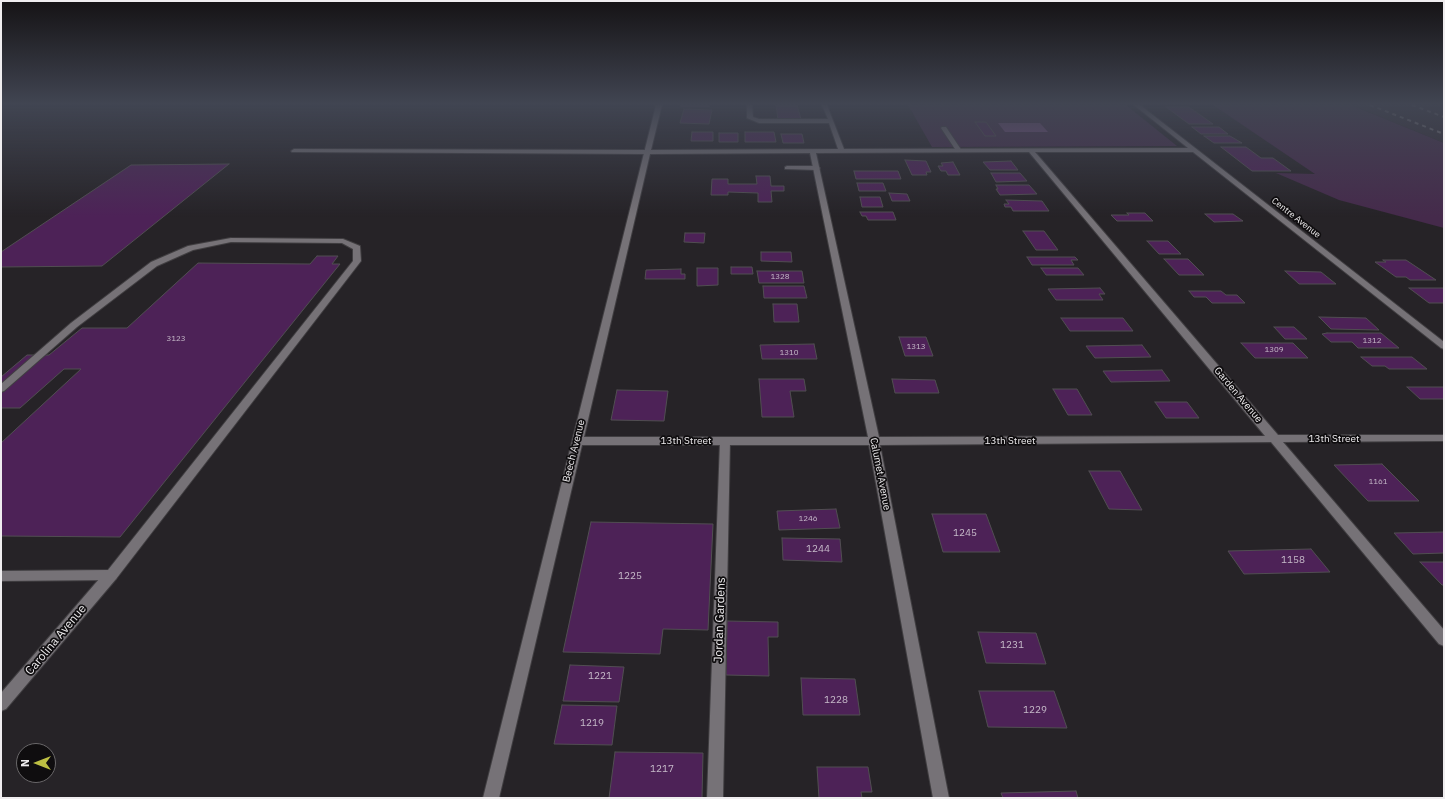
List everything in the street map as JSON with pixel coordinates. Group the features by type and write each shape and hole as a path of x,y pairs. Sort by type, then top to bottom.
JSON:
{"street":[{"name":"Beech Avenue","path":"491,798 650,142"},
{"path":"839,142 842,151"},
{"path":"953,142 959,151"},
{"name":"Centre Avenue","path":"1184,142 1444,346"},
{"path":"294,151 648,152 1194,150"},
{"name":"Calumet Avenue","path":"813,151 874,441 941,798"},
{"name":"Garden Avenue","path":"1031,151 1444,640"},
{"path":"787,168 816,168"},
{"name":"Carolina Avenue","path":"1,389 74,325 154,264 191,248 238,240 344,241 357,248 357,261 111,575 1,704"},
{"name":"13th Street","path":"577,441 1444,438"},
{"name":"Jordan Gardens","path":"714,798 725,441"},
{"path":"1,576 111,575"}],"shaded area":[{"path":"929,142 1172,142 1177,146 932,147"},
{"path":"1268,142 1444,143 1444,228 1339,200 1276,173 1315,174"}],"building":[{"path":"783,142 804,143 783,143"},
{"path":"1213,142 1242,143 1214,143"},
{"path":"1221,147 1246,147 1261,158 1273,158 1291,171 1252,171"},
{"path":"905,160 926,161 931,172 926,172 927,175 912,175"},
{"path":"1011,161 1018,170 990,170 983,162"},
{"path":"953,162 960,175 948,175 946,171 941,171 938,166 943,166 941,163"},
{"path":"229,164 102,266 1,267 1,252 131,165"},
{"path":"854,171 898,171 901,179 856,179"},
{"path":"991,173 1020,173 1027,181 996,182"},
{"path":"756,176 770,176 771,186 784,186 784,191 771,191 772,202 758,202 758,193 728,192 728,195 711,195 712,179 728,179 728,184 757,184"},
{"path":"857,183 883,183 886,191 859,191"},
{"path":"996,185 1029,185 1037,194 1000,195 996,189 998,189"},
{"path":"889,193 907,194 910,201 892,201"},
{"path":"860,197 880,197 883,207 862,207"},
{"path":"1006,200 1042,201 1049,211 1013,211 1011,207 1005,207 1004,204 1009,204"},
{"path":"860,212 893,212 896,220 868,220 866,216 862,216"},
{"path":"1127,213 1145,213 1153,221 1117,221 1111,215 1129,215"},
{"path":"1205,214 1233,214 1243,221 1214,222"},
{"path":"1023,231 1044,231 1058,250 1036,250"},
{"path":"685,233 705,233 704,243 684,242"},
{"path":"1147,241 1168,241 1181,254 1159,254"},
{"path":"761,252 791,252 792,262 761,261"},
{"path":"317,256 338,256 332,264 340,264 120,537 1,536 1,443 81,369 64,369 20,408 1,408 1,377 27,355 49,355 82,328 127,328 198,263 310,264"},
{"path":"1027,257 1075,257 1078,260 1071,260 1074,265 1032,265"},
{"path":"1164,259 1188,259 1204,275 1179,275"},
{"path":"1383,260 1406,260 1436,280 1410,280 1406,277 1396,277 1375,262 1386,262"},
{"path":"731,267 752,267 753,274 731,274"},
{"path":"697,268 718,268 718,285 697,286"},
{"path":"1041,268 1078,268 1084,275 1046,275"},
{"path":"681,269 681,274 685,274 685,279 645,279 646,270"},
{"path":"757,271 802,271 804,283 759,283"},
{"path":"1285,271 1321,272 1336,284 1299,284"},
{"path":"763,286 804,286 807,298 764,298"},
{"path":"1100,288 1105,294 1099,294 1103,300 1056,300 1048,289"},
{"path":"1409,288 1444,288 1444,303 1429,303"},
{"path":"1189,291 1221,291 1226,295 1237,295 1245,303 1212,303 1206,297 1194,297"},
{"path":"773,304 797,304 799,322 774,322"},
{"path":"1319,317 1366,318 1379,330 1331,329"},
{"path":"1061,318 1123,318 1133,331 1070,331"},
{"path":"1274,327 1294,327 1307,339 1285,339"},
{"path":"1381,333 1399,348 1358,348 1352,342 1331,342 1322,334"},
{"path":"899,337 926,337 933,356 905,356"},
{"path":"1241,343 1293,343 1308,358 1255,358"},
{"path":"814,344 817,359 762,359 760,345"},
{"path":"1142,345 1151,357 1095,358 1086,346"},
{"path":"1361,357 1412,357 1427,369 1389,369 1385,366 1372,366"},
{"path":"1162,370 1170,381 1111,382 1103,371"},
{"path":"759,379 804,379 806,391 790,391 794,417 762,417"},
{"path":"892,379 935,380 939,393 895,393"},
{"path":"1407,387 1444,387 1444,399 1420,399"},
{"path":"1053,389 1077,389 1092,415 1068,415"},
{"path":"617,390 668,391 664,421 611,420"},
{"path":"1155,402 1187,402 1199,418 1166,418"},
{"path":"1382,464 1419,501 1368,501 1334,465"},
{"path":"1089,471 1120,471 1142,510 1109,509"},
{"path":"836,509 840,528 779,530 777,511"},
{"path":"932,514 986,514 1000,552 943,552"},
{"path":"591,522 713,524 708,630 663,629 660,654 563,652"},
{"path":"1444,532 1444,553 1413,554 1394,533"},
{"path":"782,538 840,539 842,562 783,560"},
{"path":"1311,549 1330,572 1244,574 1228,551"},
{"path":"1420,562 1444,562 1444,585 1442,585"},
{"path":"727,621 778,622 778,637 768,637 769,676 726,675"},
{"path":"978,632 1036,633 1046,664 986,663"},
{"path":"570,665 624,667 619,702 563,701"},
{"path":"801,678 855,679 860,715 803,715"},
{"path":"979,691 1054,691 1067,728 988,727"},
{"path":"562,705 617,706 612,745 554,744"},
{"path":"615,752 703,753 702,798 609,798"},
{"path":"817,767 868,767 872,792 861,792 862,798 819,798"},
{"path":"1076,791 1078,798 1003,798 1001,793"}]}
